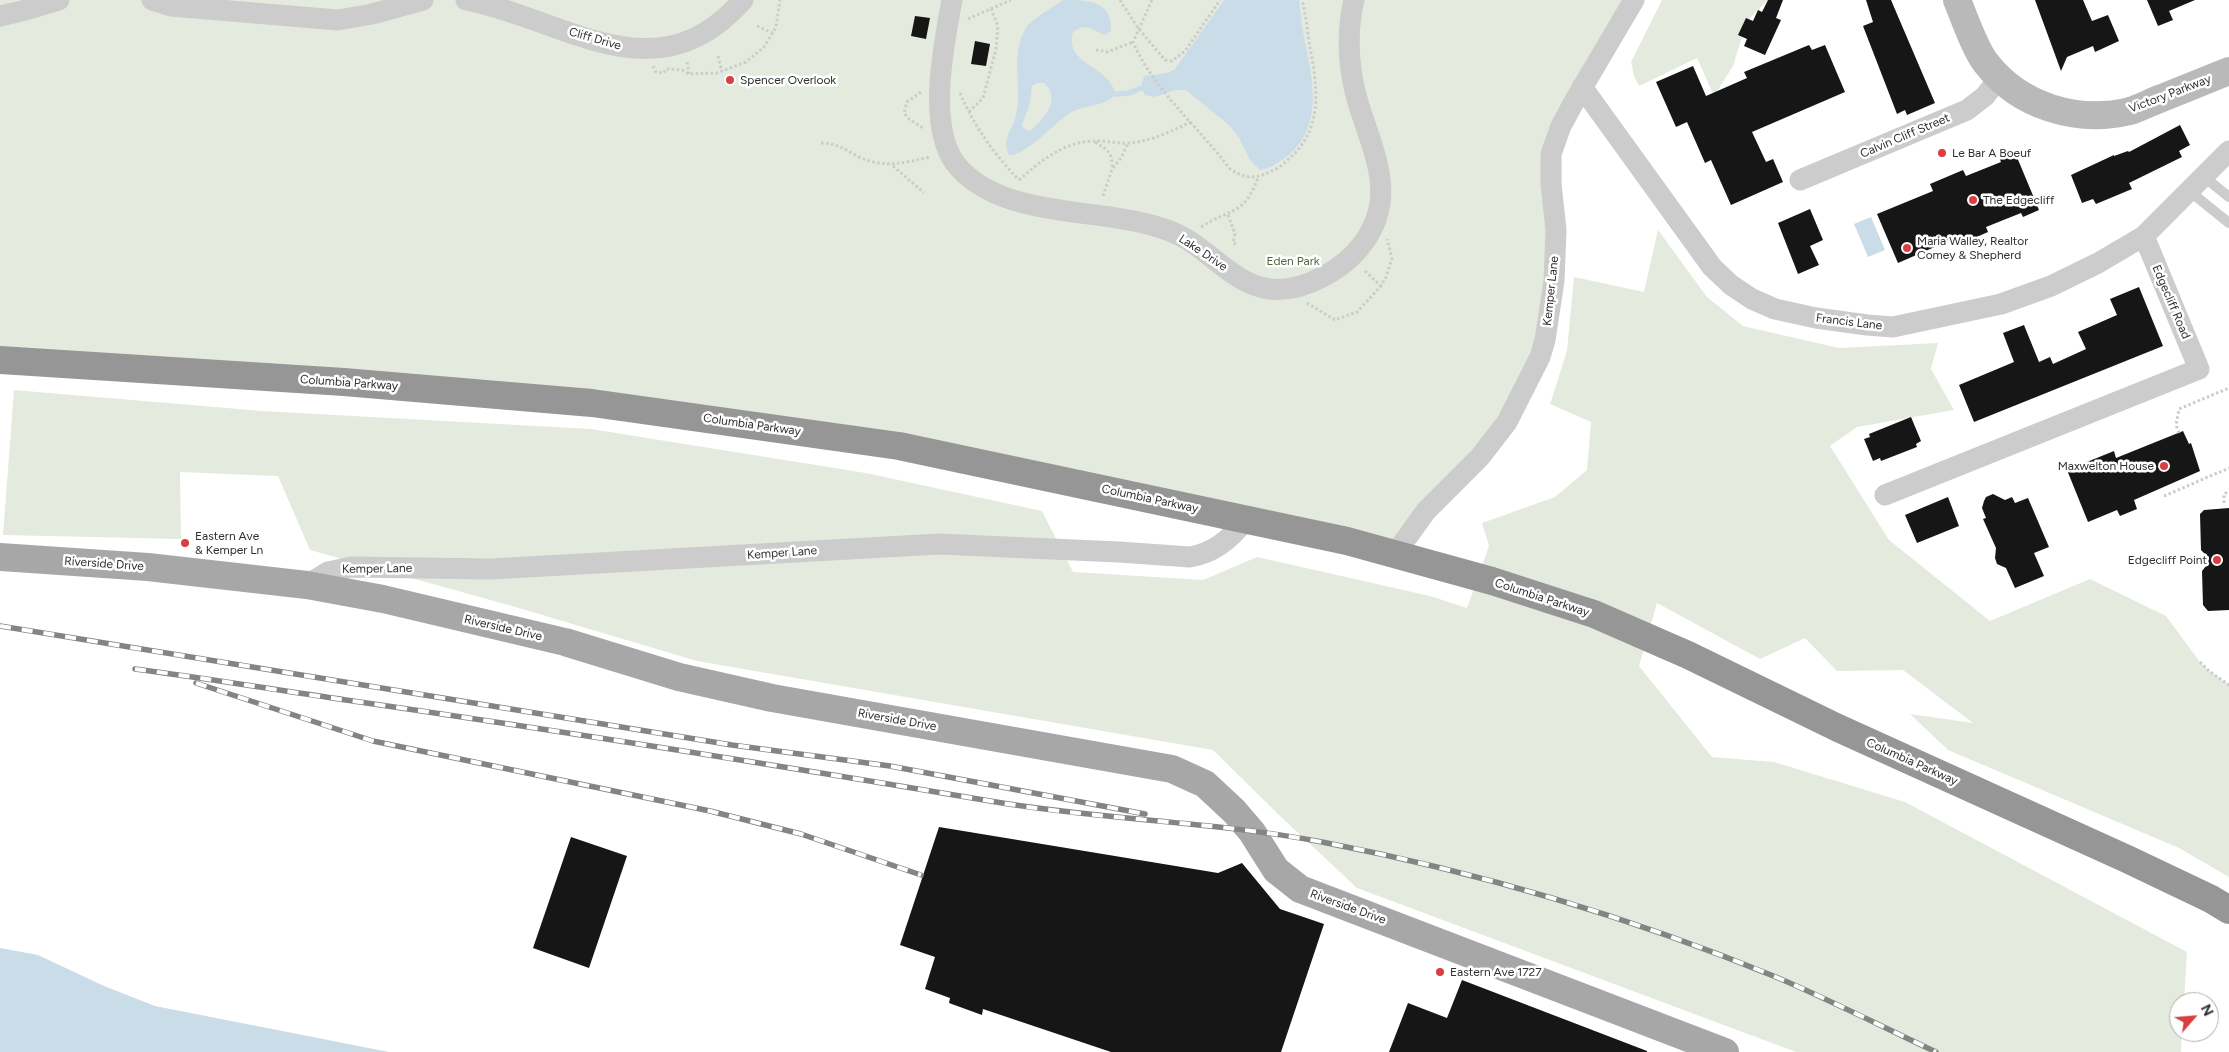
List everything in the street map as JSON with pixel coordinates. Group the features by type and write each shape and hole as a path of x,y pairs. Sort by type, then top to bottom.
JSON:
{"highway":[{"name":"Columbia Parkway","path":"0,360 353,383 592,402 899,446 1347,541 1452,570 1594,614 1685,653 1838,728 2212,899 2229,910"}],"main road":[{"name":"Riverside Drive","path":"0,557 148,567 308,585 383,599 566,642 679,677 772,698 1172,769 1205,784 1234,811 1252,832 1276,870 1300,889 1359,910 1725,1052"}],"street":[{"path":"0,16 59,0"},
{"path":"152,0 171,6 338,20 372,14 423,0"},
{"name":"Cliff Drive","path":"466,0 625,48 664,48 680,45 723,20 742,0"},
{"name":"Lake Drive","path":"952,0 939,85 943,136 955,163 966,174 1003,196 1056,211 1096,214 1153,225 1187,239 1248,283 1270,289 1293,287 1309,282 1341,265 1364,243 1380,203 1381,181 1376,153 1355,91 1350,47 1350,14 1354,0"},
{"name":"Kemper Lane","path":"1395,554 1426,512 1480,457 1508,422 1540,356 1545,340 1554,281 1556,230 1551,184 1551,154 1561,126 1582,87 1634,0"},
{"name":"Victory Parkway","path":"1957,0 1984,61 2000,78 2030,100 2054,110 2080,115 2106,115 2131,111 2229,71"},
{"name":"Calvin Cliff Street","path":"1800,180 1967,110 1985,96 2000,78"},
{"name":"Francis Lane","path":"1582,87 1712,267 1730,285 1752,299 1775,309 1816,318 1893,327 2001,304 2042,289 2098,263 2144,236 2229,151"},
{"name":"Edgecliff Road","path":"1885,495 2199,369 2144,236"},
{"name":"Kemper Lane","path":"308,585 328,572 351,567 491,569 939,544 1190,557 1202,555 1232,537 1246,519"}],"lane":[{"path":"2196,184 2229,197"},
{"path":"2196,184 2229,223"}],"path":[{"path":"625,48 628,59 635,64 654,66 656,72 664,73 666,69 682,70 690,74 722,72 746,62 764,47 776,27 780,0"},
{"path":"961,25 968,18 1011,0"},
{"path":"1120,0 1138,28 1165,60 1172,61 1185,51 1220,0"},
{"path":"1152,0 1133,42 1143,64 1171,101 1230,169 1242,177 1258,177 1282,166 1302,146 1314,115 1317,98 1314,69 1302,0"},
{"path":"969,112 984,98 996,49 998,26 991,9"},
{"path":"757,26 773,32"},
{"path":"1096,50 1107,52 1133,42"},
{"path":"718,56 722,72"},
{"path":"929,89 912,97 904,108 904,113 908,118 929,131"},
{"path":"959,90 979,131 999,159 1019,180"},
{"path":"1003,196 1046,157 1068,146 1092,141 1128,143 1169,132 1191,122"},
{"path":"1092,141 1107,149 1113,159 1112,169 1096,214"},
{"path":"821,143 835,143 859,157 892,165 924,193"},
{"path":"1112,169 1121,158 1128,143"},
{"path":"892,165 948,150"},
{"path":"1187,239 1209,222 1236,211 1253,192 1258,177"},
{"path":"1228,215 1235,234 1233,243 1238,245"},
{"path":"1293,287 1308,305 1335,320 1357,312 1381,286 1392,258 1386,236 1375,219"},
{"path":"2179,409 2229,388"},
{"path":"2180,400 2176,425 2180,433"},
{"path":"2164,496 2229,468"},
{"path":"2224,503 2224,494 2229,491"},
{"path":"2200,662 2229,685"}],"green space":[{"name":"Eden Park","path":"0,0 1634,0 1561,126 1556,230 1525,389 1395,554 730,422 0,360"},
{"path":"1662,0 1768,0 1747,21 1733,66 1714,96 1697,58 1639,86 1634,76 1631,62"},
{"path":"1658,230 1707,297 1743,326 1839,348 1938,343 1931,369 1954,410 1857,427 1830,446 1889,540 1990,621 2090,579 2166,616 2200,662 2229,685 2229,877 2179,848 1948,750 1910,714 1973,723 1903,670 1837,671 1805,638 1760,659 1657,603 1639,666 1712,757 1774,762 1905,802 2187,952 2185,992 2169,992 2169,1042 2182,1042 2181,1052 1796,1052 1357,888 1213,750 697,661 512,606 310,550 278,476 180,472 181,539 3,535 14,390 262,411 591,429 866,473 1042,511 1073,572 1203,580 1257,557 1430,596 1467,608 1489,546 1482,523 1555,497 1587,470 1591,422 1550,404 1567,351 1574,277 1644,292"}],"water":[{"path":"1063,0 1082,0 1097,4 1108,13 1111,31 1105,35 1086,27 1073,32 1072,40 1075,52 1107,79 1116,94 1107,101 1070,113 1032,145 1016,154 1009,155 1006,144 1015,120 1018,104 1017,60 1021,39 1029,24","holes":["1037,83 1044,83 1049,89 1051,96 1049,108 1041,121 1030,131 1024,129 1022,125 1030,104 1032,86"]},
{"path":"1224,0 1299,0 1311,71 1313,101 1311,116 1300,142 1290,154 1272,166 1260,170 1250,160 1239,138 1230,126 1186,90 1175,90 1155,97 1145,95 1142,88 1142,81 1145,76 1167,73 1175,69"},
{"path":"1871,217 1885,250 1868,257 1854,224"},
{"path":"0,948 38,955 104,986 155,1006 389,1052 0,1052"}],"building":[{"path":"1768,0 1783,0 1776,18 1781,20 1765,55 1744,46 1747,39 1738,35 1746,18 1753,21 1758,10 1762,12"},
{"path":"1866,0 1891,0 1935,103 1907,115 1905,110 1897,114 1863,26 1873,22"},
{"path":"2035,0 2083,0 2092,21 2108,15 2119,41 2095,52 2093,46 2067,57 2061,71"},
{"path":"2147,0 2195,0 2169,11 2173,20 2158,26"},
{"path":"915,16 930,18 926,39 911,36"},
{"path":"975,41 990,44 986,66 971,64"},
{"path":"1809,45 1812,50 1825,45 1845,92 1752,132 1766,162 1773,159 1783,182 1731,205 1711,160 1705,163 1687,122 1676,127 1656,82 1693,66 1706,96 1747,78 1744,72"},
{"path":"2180,125 2190,145 2179,151 2182,157 2129,183 2132,189 2096,204 2093,199 2082,203 2071,175 2114,155 2129,152"},
{"name":"The Edgecliff","path":"2014,150 2039,210 2023,217 2021,213 1986,227 1988,232 1956,246 1953,239 1898,263 1877,214 1933,191 1930,184 1963,170 1966,176 2001,162 1999,157"},
{"path":"1810,209 1823,240 1810,246 1819,265 1798,274 1778,223"},
{"path":"2139,287 2163,346 1974,422 1959,385 2014,362 2003,333 2024,325 2039,362 2050,357 2053,364 2086,349 2078,332 2117,315 2110,299"},
{"path":"1911,417 1921,441 1916,444 1917,447 1881,461 1880,458 1873,461 1864,439 1870,437 1869,434"},
{"path":"2183,431 2189,444 2191,443 2200,471 2134,500 2137,509 2120,516 2117,510 2088,522 2067,470 2114,451 2116,458"},
{"path":"1993,494 2005,500 2012,497 2015,503 2028,498 2049,547 2034,553 2044,576 2015,588 2006,568 1997,564 1995,558 1996,548 1983,519 1986,518 1982,508 1986,497"},
{"path":"1948,497 1959,526 1917,543 1905,515"},
{"name":"Edgecliff Point","path":"2229,508 2229,610 2208,611 2203,605 2202,571 2206,566 2206,555 2201,550 2200,514 2204,510"},
{"path":"939,827 1218,873 1242,863 1280,909 1324,924 1281,1052 1111,1052 983,1009 982,1015 949,1003 950,998 925,989 935,957 900,945"},
{"path":"571,837 627,856 589,968 533,948"},
{"path":"1462,980 1647,1052 1389,1052 1408,1003 1447,1018"}],"waterway":[{"path":"1116,94 1129,93 1141,88"}],"railway":[{"path":"0,626 732,745 890,766 1145,814"},
{"path":"135,669 588,736 1031,807 1239,829 1322,842 1380,854 1438,867 1553,898 1665,935 1776,977 1936,1052"},
{"path":"196,683 373,741 710,811 801,834 921,875"}],"place":[{"name":"Spencer Overlook","path":"730,80"},
{"name":"Le Bar A Boeuf","path":"1942,153"},
{"name":"The Edgecliff","path":"1973,200"},
{"name":"Maria Walley, Realtor Comey & Shepherd","path":"1907,248"},
{"name":"Maxwelton House","path":"2164,466"},
{"name":"Eastern Ave & Kemper Ln","path":"185,543"},
{"name":"Edgecliff Point","path":"2217,560"},
{"name":"Eastern Ave 1727","path":"1440,972"}]}
